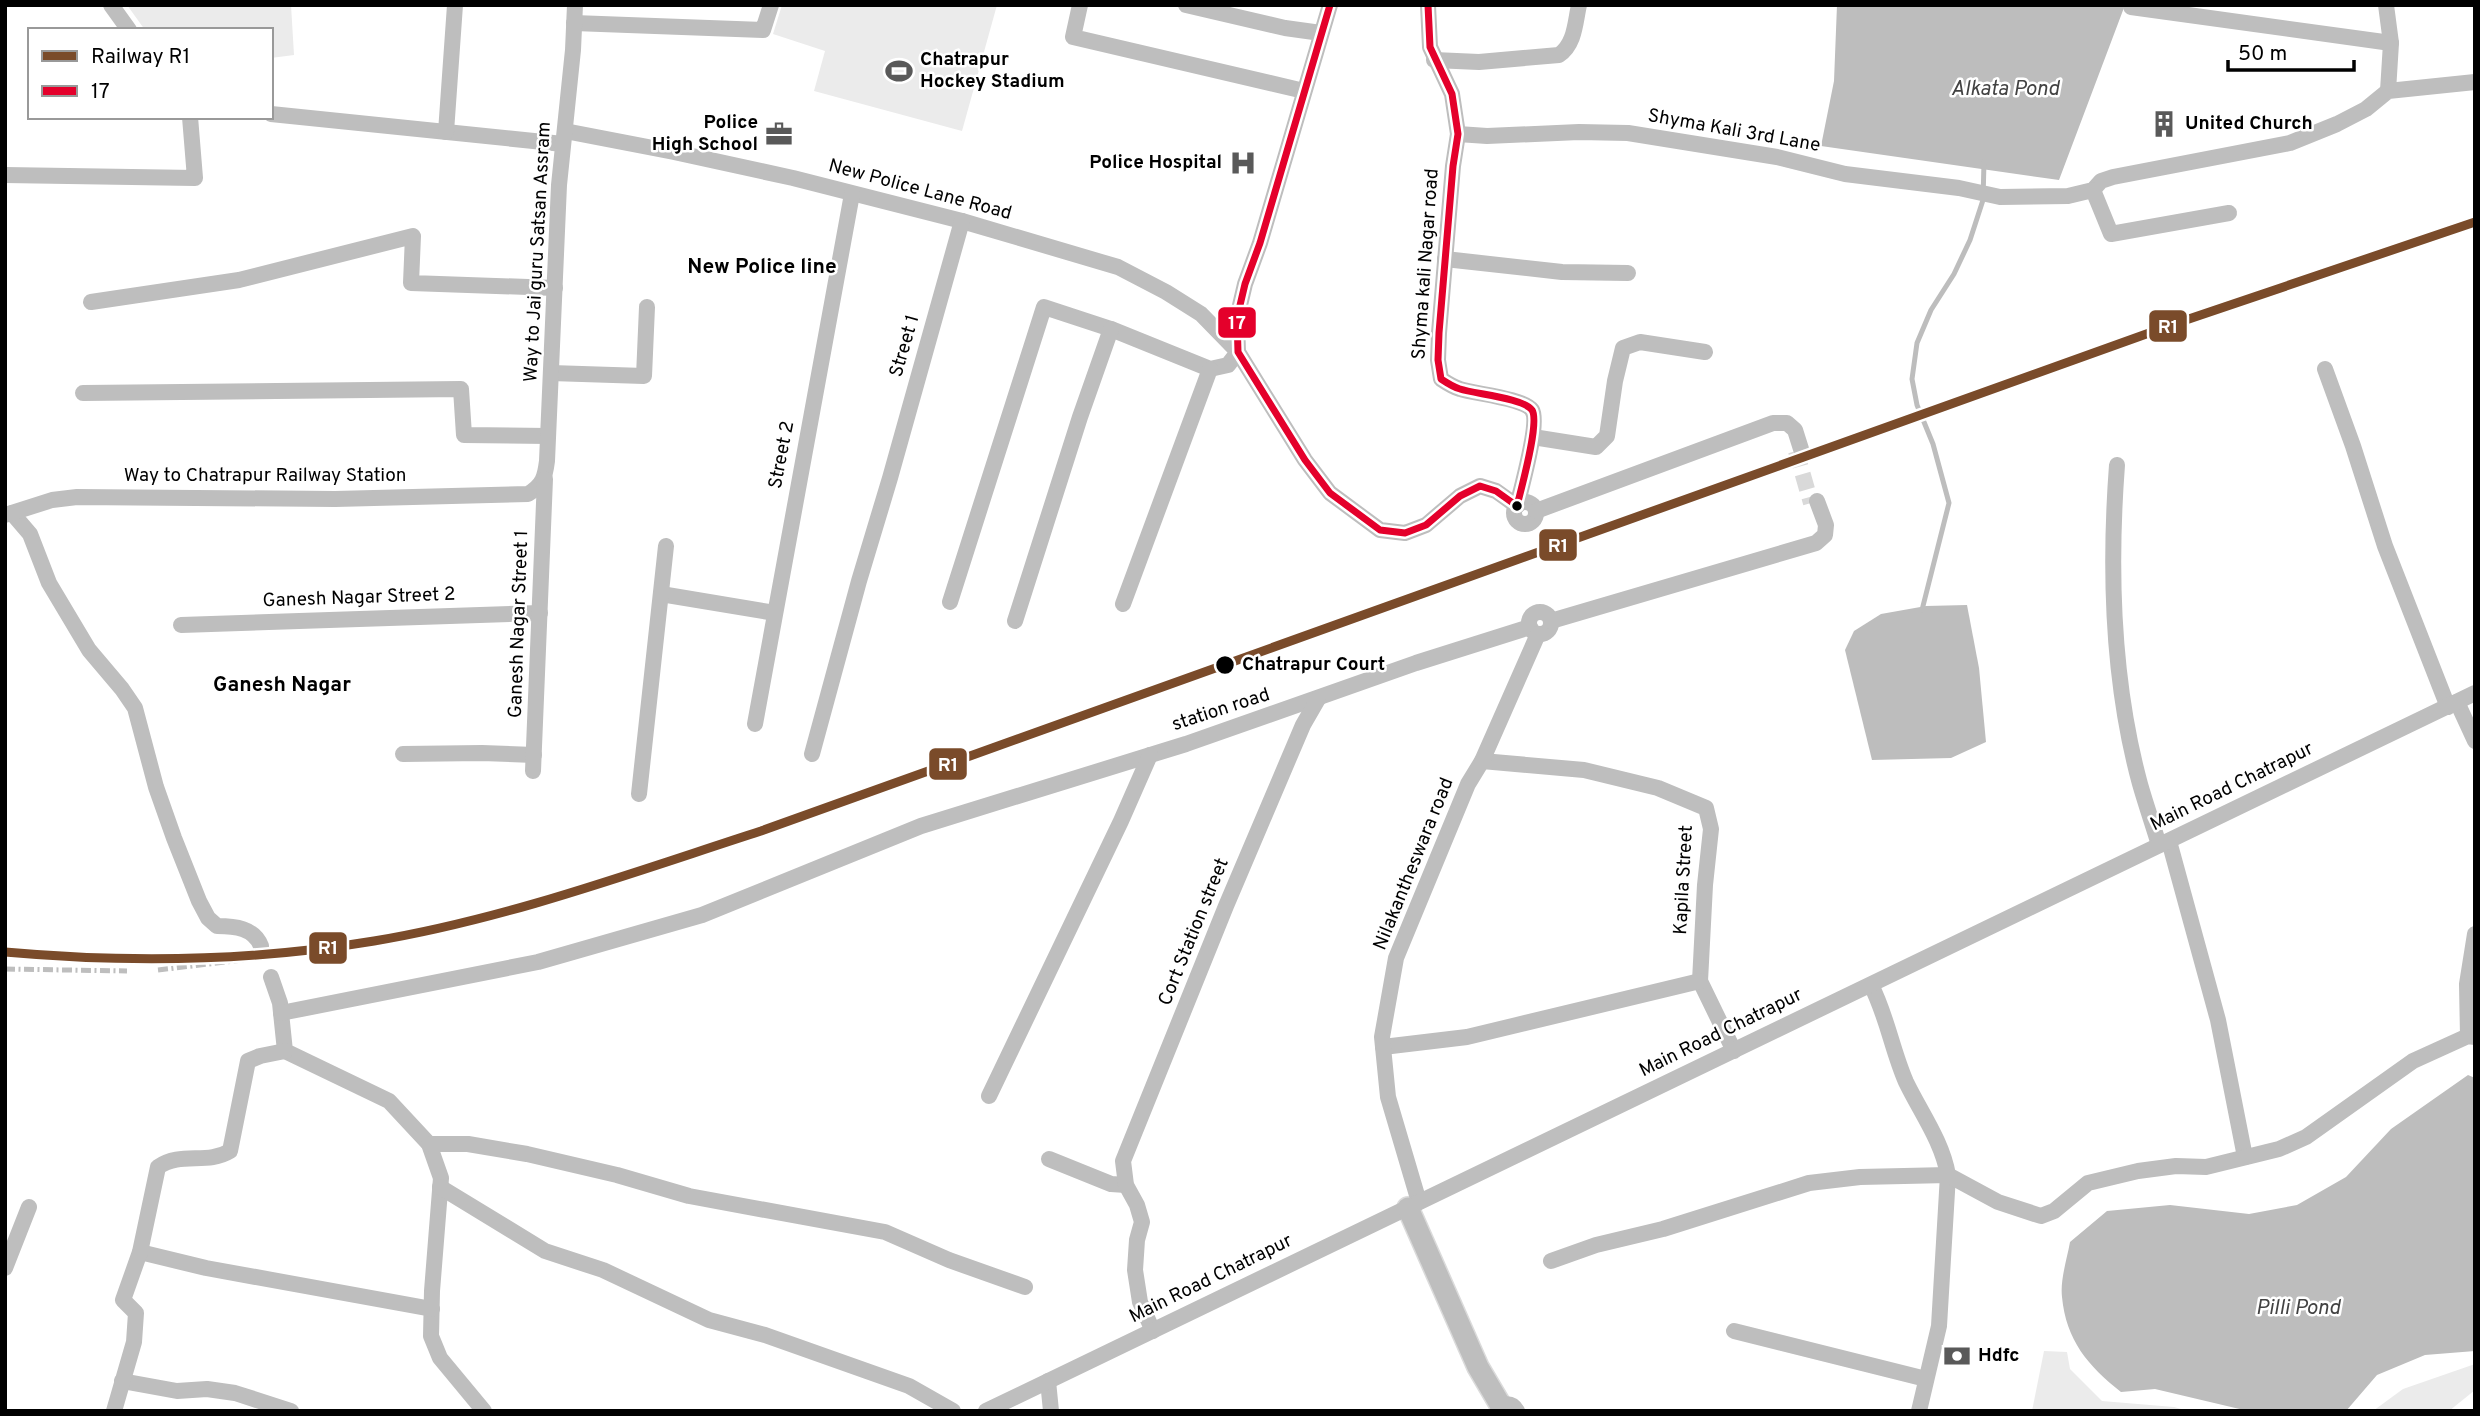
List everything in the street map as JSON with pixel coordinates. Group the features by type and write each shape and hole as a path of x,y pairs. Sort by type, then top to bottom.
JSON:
{"main road":[{"path":"1413,1205 1478,1367 1505,1409"}],"street":[{"path":"111,5 128,28"},
{"path":"446,132 455,5"},
{"name":"Way to Jai guru Satsan Assram","path":"545,479 559,185 575,5"},
{"path":"574,23 763,30 771,5"},
{"path":"1080,5 1073,37 1304,91"},
{"path":"1186,5 1285,28 1321,33"},
{"path":"950,602 1044,307 1210,369 1228,365 1238,352 1237,318 1245,284 1260,243 1330,5"},
{"name":"Shyma kali Nagar road","path":"1428,5 1430,47 1452,94 1458,134 1438,360 1441,379 1457,388 1522,404 1532,410 1533,437 1517,506"},
{"path":"1434,60 1479,62 1559,55 1567,50 1572,38 1579,5"},
{"path":"2386,5 2390,43 2388,91 2475,82"},
{"path":"2131,7 2390,43"},
{"name":"Shyma Kali 3rd Lane","path":"1458,134 1487,136 1628,133 1777,157 1845,174 1959,188 2000,197 2068,196 2093,190 2101,181 2113,177 2290,143 2366,109 2388,91"},
{"name":"New Police Lane Road","path":"273,114 446,132 564,138 674,152 962,221 1118,267 1201,314 1238,352 1330,493 1380,530 1405,533 1426,525 1460,496 1480,486 1496,491 1517,506"},
{"path":"5,175 195,178 190,119"},
{"path":"2093,190 2111,234 2229,213"},
{"name":"Street 2","path":"755,724 852,194"},
{"name":"Street 1","path":"812,754 962,221"},
{"path":"91,302 239,280 413,236 411,283 555,288"},
{"path":"1446,259 1562,272 1628,273"},
{"path":"551,373 644,376 648,307"},
{"path":"1015,621 1111,330"},
{"path":"1533,437 1595,447 1607,436 1623,348 1640,342 1705,352"},
{"path":"1123,604 1210,369"},
{"path":"2325,369 2385,546 2452,704 2475,741"},
{"path":"83,393 461,389 464,435 548,436"},
{"path":"1517,506 1514,513 1520,522 1527,524 1536,514 1773,424 1787,423 1794,430 1798,450"},
{"path":"2117,465 2113,522 2115,639 2124,706 2140,782 2164,843 2218,1020 2245,1157"},
{"name":"Way to Chatrapur Railway Station","path":"9,514 52,500 77,497 335,499 528,494 545,479"},
{"name":"Ganesh Nagar Street 1","path":"403,754 482,753 534,763 545,479"},
{"path":"1534,630 1548,631 1549,618 1559,609 1814,536 1819,531 1819,524 1814,502"},
{"path":"9,514 30,534 49,583 89,650 135,708 156,787 208,918 217,926 239,926 258,938 261,946"},
{"path":"639,794 666,547"},
{"path":"661,594 775,613"},
{"name":"Ganesh Nagar Street 2","path":"181,625 540,613"},
{"name":"station road","path":"281,1013 538,962 676,923 812,872 921,826 1150,755 1416,663 1534,630"},
{"name":"Nilakantheswara road","path":"1413,1205 1388,1097 1382,1038 1396,958 1468,784 1482,761 1534,630"},
{"name":"Main Road Chatrapur","path":"986,1411 2475,693"},
{"name":"Cort Station street","path":"1126,1185 1123,1161 1246,858 1303,726 1318,699"},
{"path":"989,1096 1122,821 1150,755"},
{"name":"Kapila Street","path":"1482,761 1584,769 1658,788 1706,808 1712,829 1705,885 1700,981 1734,1051"},
{"path":"1551,1261 1596,1245 1663,1229 1809,1183 1873,1177 1948,1175 1997,1202 2041,1216 2054,1211 2088,1183 2137,1171 2176,1166 2206,1167 2279,1149 2306,1137 2413,1061 2471,1037 2467,984 2475,934"},
{"path":"271,977 280,1003 285,1051"},
{"path":"1383,1047 1467,1037 1700,981"},
{"path":"1871,985 1884,1013 1905,1080 1945,1157 1948,1175 1939,1326 1919,1411"},
{"path":"114,1411 134,1342 136,1313 123,1300 140,1252 158,1167 170,1159 220,1157 230,1151 248,1061 285,1051 389,1101 429,1144 441,1178 431,1336 440,1358 484,1411"},
{"path":"429,1144 467,1144 527,1154 617,1175 688,1196 885,1232 949,1260 1025,1286"},
{"path":"1049,1159 1111,1184 1126,1185 1137,1205 1142,1222 1137,1240 1135,1269 1140,1302 1153,1331"},
{"path":"440,1187 545,1251 603,1270 709,1320 765,1335 909,1385 953,1411"},
{"path":"5,1268 29,1207"},
{"path":"140,1252 206,1268 432,1309"},
{"path":"1734,1331 1926,1378"},
{"path":"122,1381 177,1391 206,1389 235,1393 291,1411"},
{"path":"1048,1381 1051,1411"}],"shaded area":[{"path":"127,5 291,5 294,55 273,58 273,28 144,28"},
{"name":"Chatrapur Hockey Stadium","path":"782,5 997,5 962,131 814,91 825,51 773,34"},
{"path":"2044,1351 2067,1352 2070,1369 2102,1401 2174,1407 2188,1411 2032,1411"},
{"path":"2475,1364 2475,1390 2449,1411 2373,1411 2403,1389"}],"water":[{"name":"Alkata Pond","path":"1837,5 2125,5 2059,180 1821,146 1834,81"},
{"path":"1967,605 1979,668 1986,742 1951,758 1872,760 1845,650 1854,631 1881,614 1926,606"},
{"name":"Pilli Pond","path":"2468,1075 2475,1078 2475,1351 2425,1355 2377,1375 2346,1411 2248,1411 2155,1389 2121,1392 2089,1362 2074,1339 2064,1312 2064,1270 2070,1242 2107,1211 2170,1205 2249,1214 2297,1205 2346,1177 2391,1129"}],"waterway":[{"path":"1922,610 1949,503 1933,444 1917,405 1912,379 1917,343 1931,310 1954,274 1970,240 1983,200 1984,162"}],"tunnel":[{"path":"1796,451 1811,503"}],"railway":[{"path":"158,970 375,941"},
{"path":"5,969 127,971"}],"rail line":[{"name":"R1","path":"5,952 144,959 283,953 423,932 569,893 761,831 2177,323 2475,222"}],"transit line":[{"name":"17","path":"1330,5 1260,243 1245,284 1237,318 1238,352 1305,460 1330,493 1380,530 1405,533 1426,525 1460,496 1480,486 1496,491 1517,506 1534,428 1532,410 1527,406 1509,399 1460,389 1441,379 1438,360 1439,333 1458,134 1452,94 1430,47 1428,5"}],"place":[{"name":"Chatrapur Hockey Stadium","path":"899,71"},
{"name":"United Church","path":"2164,124"},
{"name":"Police High School","path":"779,134"},
{"name":"Police Hospital","path":"1243,163"},
{"name":"Chatrapur Court","path":"1225,665"},
{"name":"Hdfc","path":"1957,1356"}],"district":[{"name":"New Police line","path":"762,267"},
{"name":"Ganesh Nagar","path":"282,685"}]}
